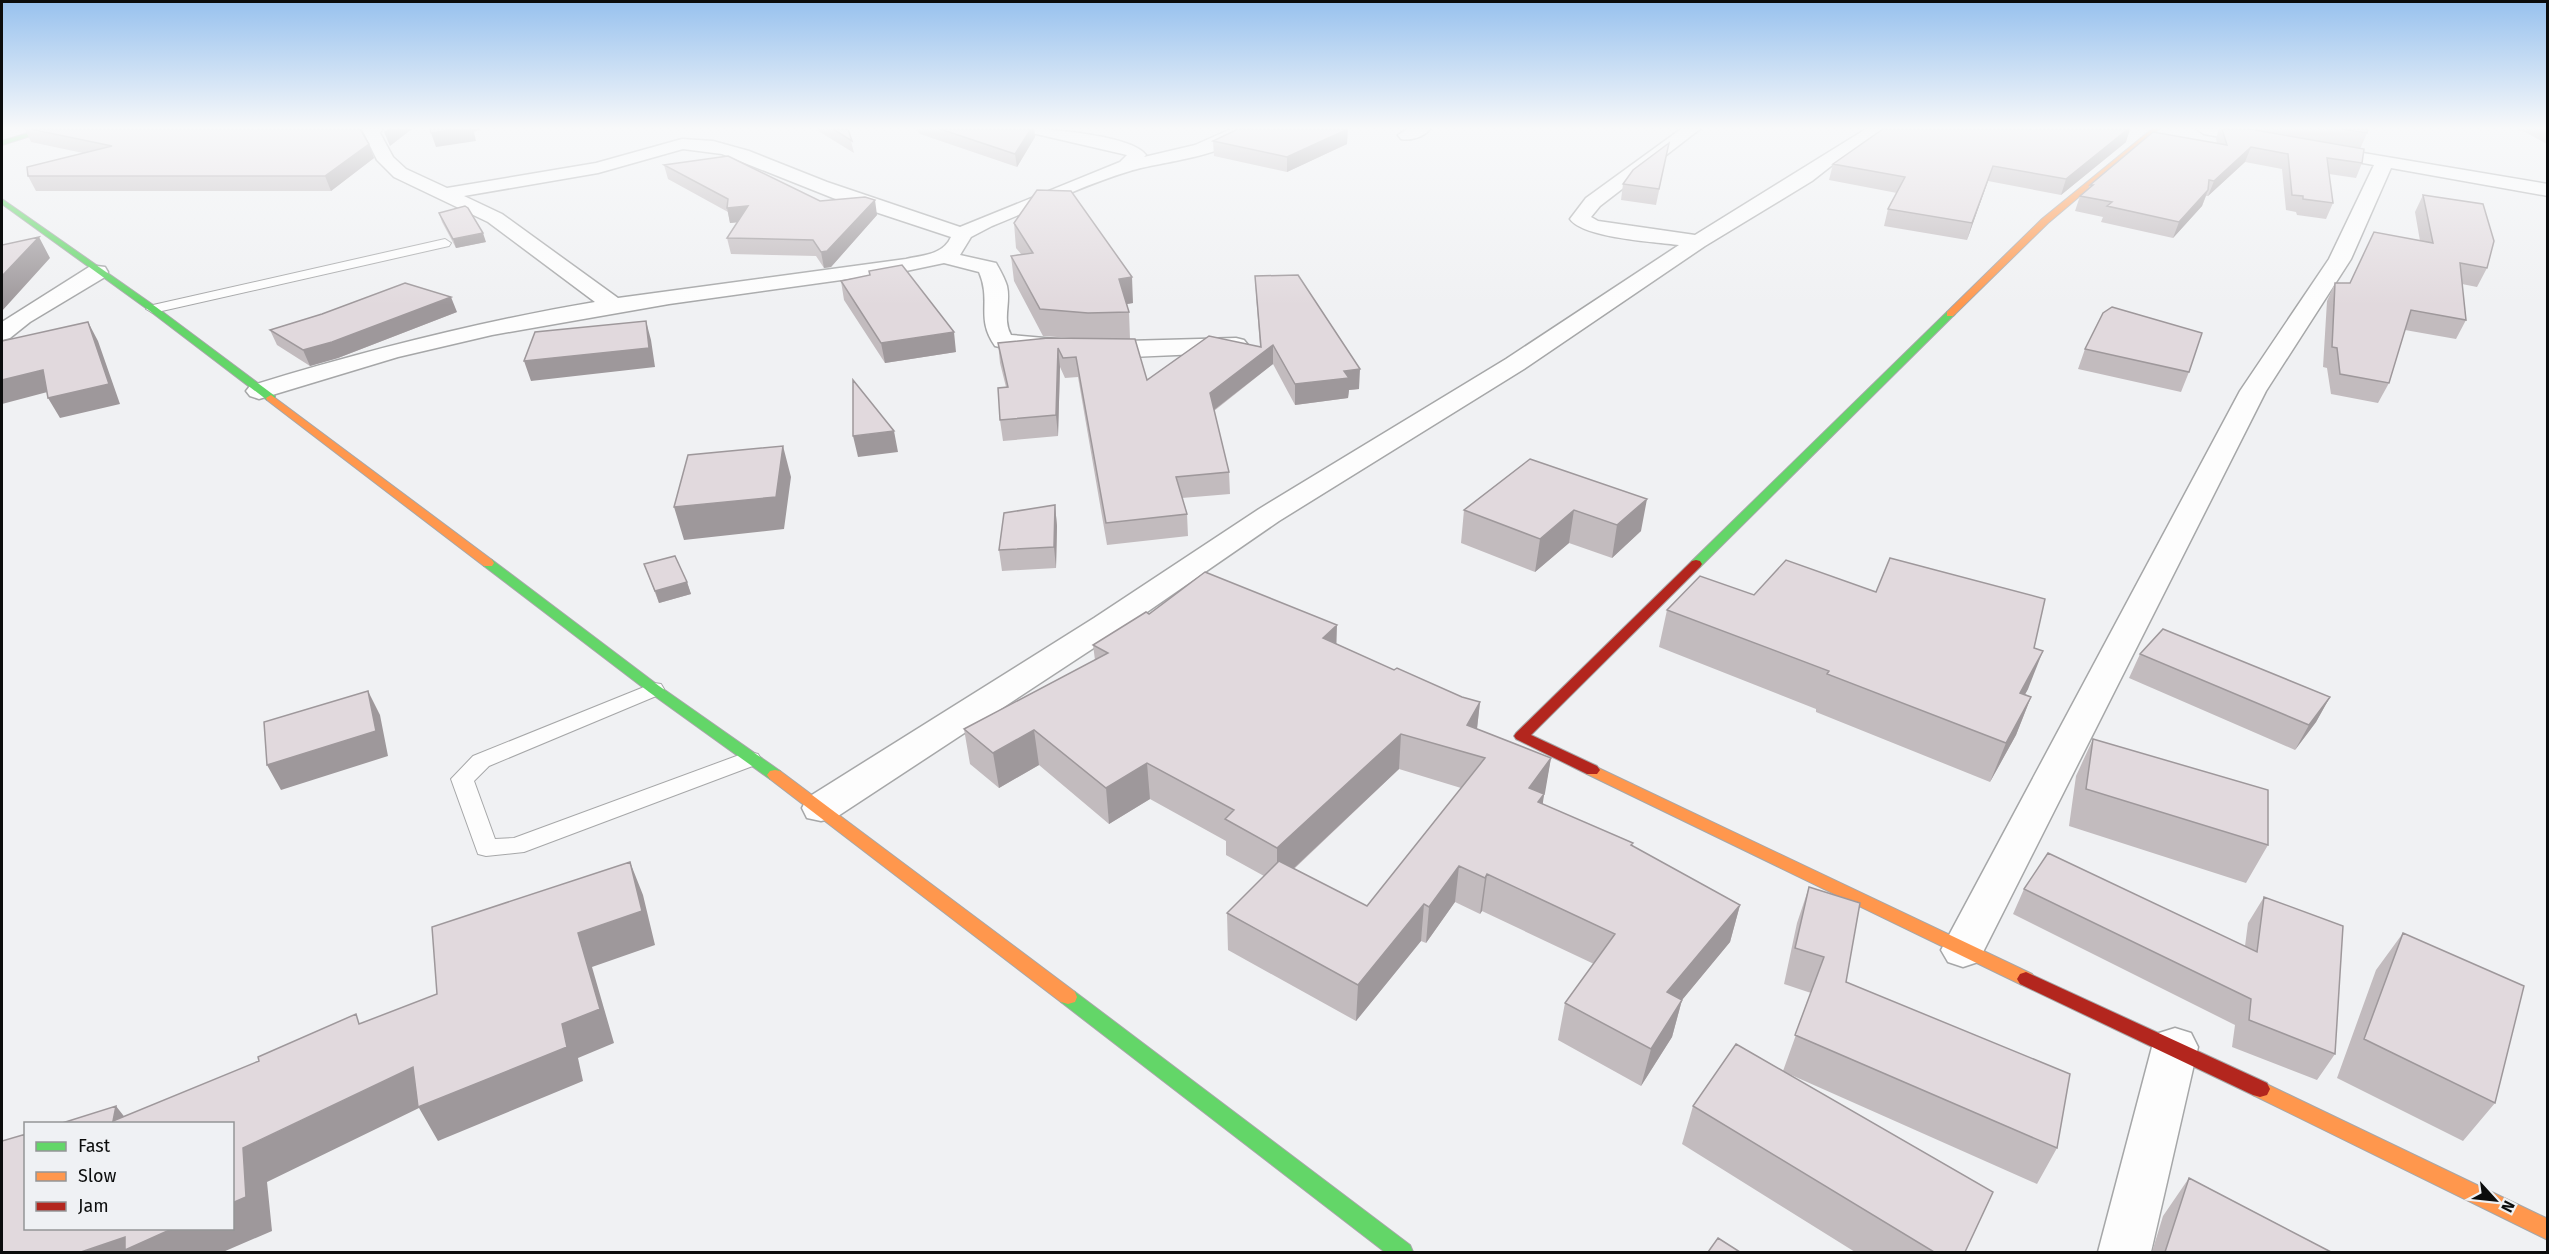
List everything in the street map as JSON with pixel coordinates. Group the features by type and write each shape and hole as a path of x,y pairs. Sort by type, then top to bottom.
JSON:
{"street":[{"path":"430,188 495,218 614,306"},
{"path":"444,194 482,188"},
{"path":"827,188 962,234"},
{"path":"259,391 348,363 435,340 614,306 906,265 944,257 956,248 962,234 985,222 1072,188"},
{"path":"1613,188 1593,202 1580,219 1593,226 1698,242"},
{"path":"821,808 1106,625 1269,515 1524,358 1698,242 1788,188"},
{"path":"2085,188 2045,221 1521,736 1963,950 2175,1047 2547,1230"},
{"path":"1963,950 2253,391 2340,260 2373,188"},
{"path":"2,201 97,272 153,309 654,689 821,808 1402,1252"},
{"path":"944,257 988,268 996,286 995,327 1003,341 1026,346 1103,349 1236,345"},
{"path":"2,333 22,317 97,272"},
{"path":"2124,1252 2175,1047"}],"lane":[{"path":"153,309 445,243"},
{"path":"654,689 481,761 462,779 486,848 516,846 750,759"}],"building":[{"path":"706,188 792,188 820,201 865,197 875,200 827,251 821,252 813,240 727,238 748,206 727,208 728,199"},
{"path":"1899,188 1985,188 1972,223 1888,209"},
{"path":"2090,188 2208,188 2179,222 2107,206 2112,202 2080,196"},
{"path":"2291,188 2331,188 2333,203 2303,199 2303,196 2292,195"},
{"path":"1037,190 1071,191 1132,277 1119,279 1129,312 1088,313 1040,309 1011,256 1033,253 1014,223"},
{"path":"2423,195 2483,204 2494,241 2487,268 2460,263 2466,320 2411,310 2389,383 2340,374 2337,348 2332,347 2335,283 2350,283 2374,232 2433,243"},
{"path":"465,206 483,233 453,239 439,213"},
{"path":"39,237 2,276 2,245"},
{"path":"902,265 954,332 881,343 841,281 870,275 869,271"},
{"path":"1298,275 1360,369 1344,371 1349,378 1295,384 1273,345 1210,393 1229,472 1176,477 1187,514 1106,523 1076,357 1063,358 1058,348 1056,415 1000,420 998,388 1008,387 998,343 1048,338 1135,339 1147,380 1209,336 1261,347 1255,276"},
{"path":"405,283 451,297 332,342 303,350 270,330 322,314"},
{"path":"2112,307 2202,333 2189,372 2085,349 2103,313"},
{"path":"646,321 649,348 524,361 535,332"},
{"path":"88,322 109,384 48,398 43,370 2,380 2,341"},
{"path":"853,380 894,431 853,436"},
{"path":"783,446 776,497 674,507 688,455"},
{"path":"1530,459 1647,499 1617,525 1574,510 1540,539 1464,510"},
{"path":"1055,505 1054,547 999,550 1004,513"},
{"path":"675,556 687,582 655,591 644,564"},
{"path":"1890,558 2045,599 2034,648 2043,651 2020,693 2031,697 2006,743 1827,674 1829,671 1667,610 1700,576 1754,595 1786,560 1876,592"},
{"path":"1205,572 1337,625 1323,638 1394,670 1397,668 1462,697 1480,702 1467,725 1551,758 1529,788 1544,794 1538,802 1633,843 1631,845 1740,905 1667,992 1682,1000 1651,1049 1565,1003 1615,934 1487,874 1485,878 1459,866 1429,907 1424,904 1358,985 1227,913 1279,861 1367,906 1485,758 1401,734 1277,848 1225,819 1234,810 1147,763 1106,788 1034,730 993,753 964,729 1108,653 1093,645 1146,612 1149,614"},
{"path":"2163,629 2330,697 2309,725 2140,654"},
{"path":"368,691 376,731 267,765 264,722"},
{"path":"2093,739 2268,790 2268,845 2086,789"},
{"path":"2048,853 2257,952 2264,897 2343,926 2335,1054 2249,1020 2251,999 2024,889"},
{"path":"630,862 642,911 578,933 600,1009 562,1024 567,1047 418,1107 413,1067 243,1148 246,1197 234,1202 234,1122 65,1122 116,1106 113,1121 259,1061 258,1057 356,1014 359,1024 437,994 432,927"},
{"path":"1809,887 1860,903 1846,982 2070,1074 2057,1148 1795,1035 1824,957 1795,948"},
{"path":"2403,933 2524,986 2495,1103 2364,1039"},
{"path":"1736,1044 1993,1192 1965,1252 1934,1252 1693,1106"},
{"path":"24,1135 24,1230 170,1230 125,1250 125,1237 81,1252 2,1252 2,1141"},
{"path":"2189,1178 2331,1252 2165,1252"},
{"path":"1718,1238 1740,1252 1708,1252"}],"traffic: fast":[{"path":"2,201 153,309 271,398"},
{"path":"1696,564 1950,314"},
{"path":"488,563 654,689 775,775"},
{"path":"1068,997 1402,1252"}],"traffic: slow":[{"path":"1950,314 2045,221 2085,188"},
{"path":"271,398 488,563"},
{"path":"1592,770 2026,979"},
{"path":"775,775 1068,997"},
{"path":"2260,1089 2548,1230"}],"traffic: jam":[{"path":"1592,770 1521,736 1696,564"},
{"path":"2026,979 2260,1089"}]}
